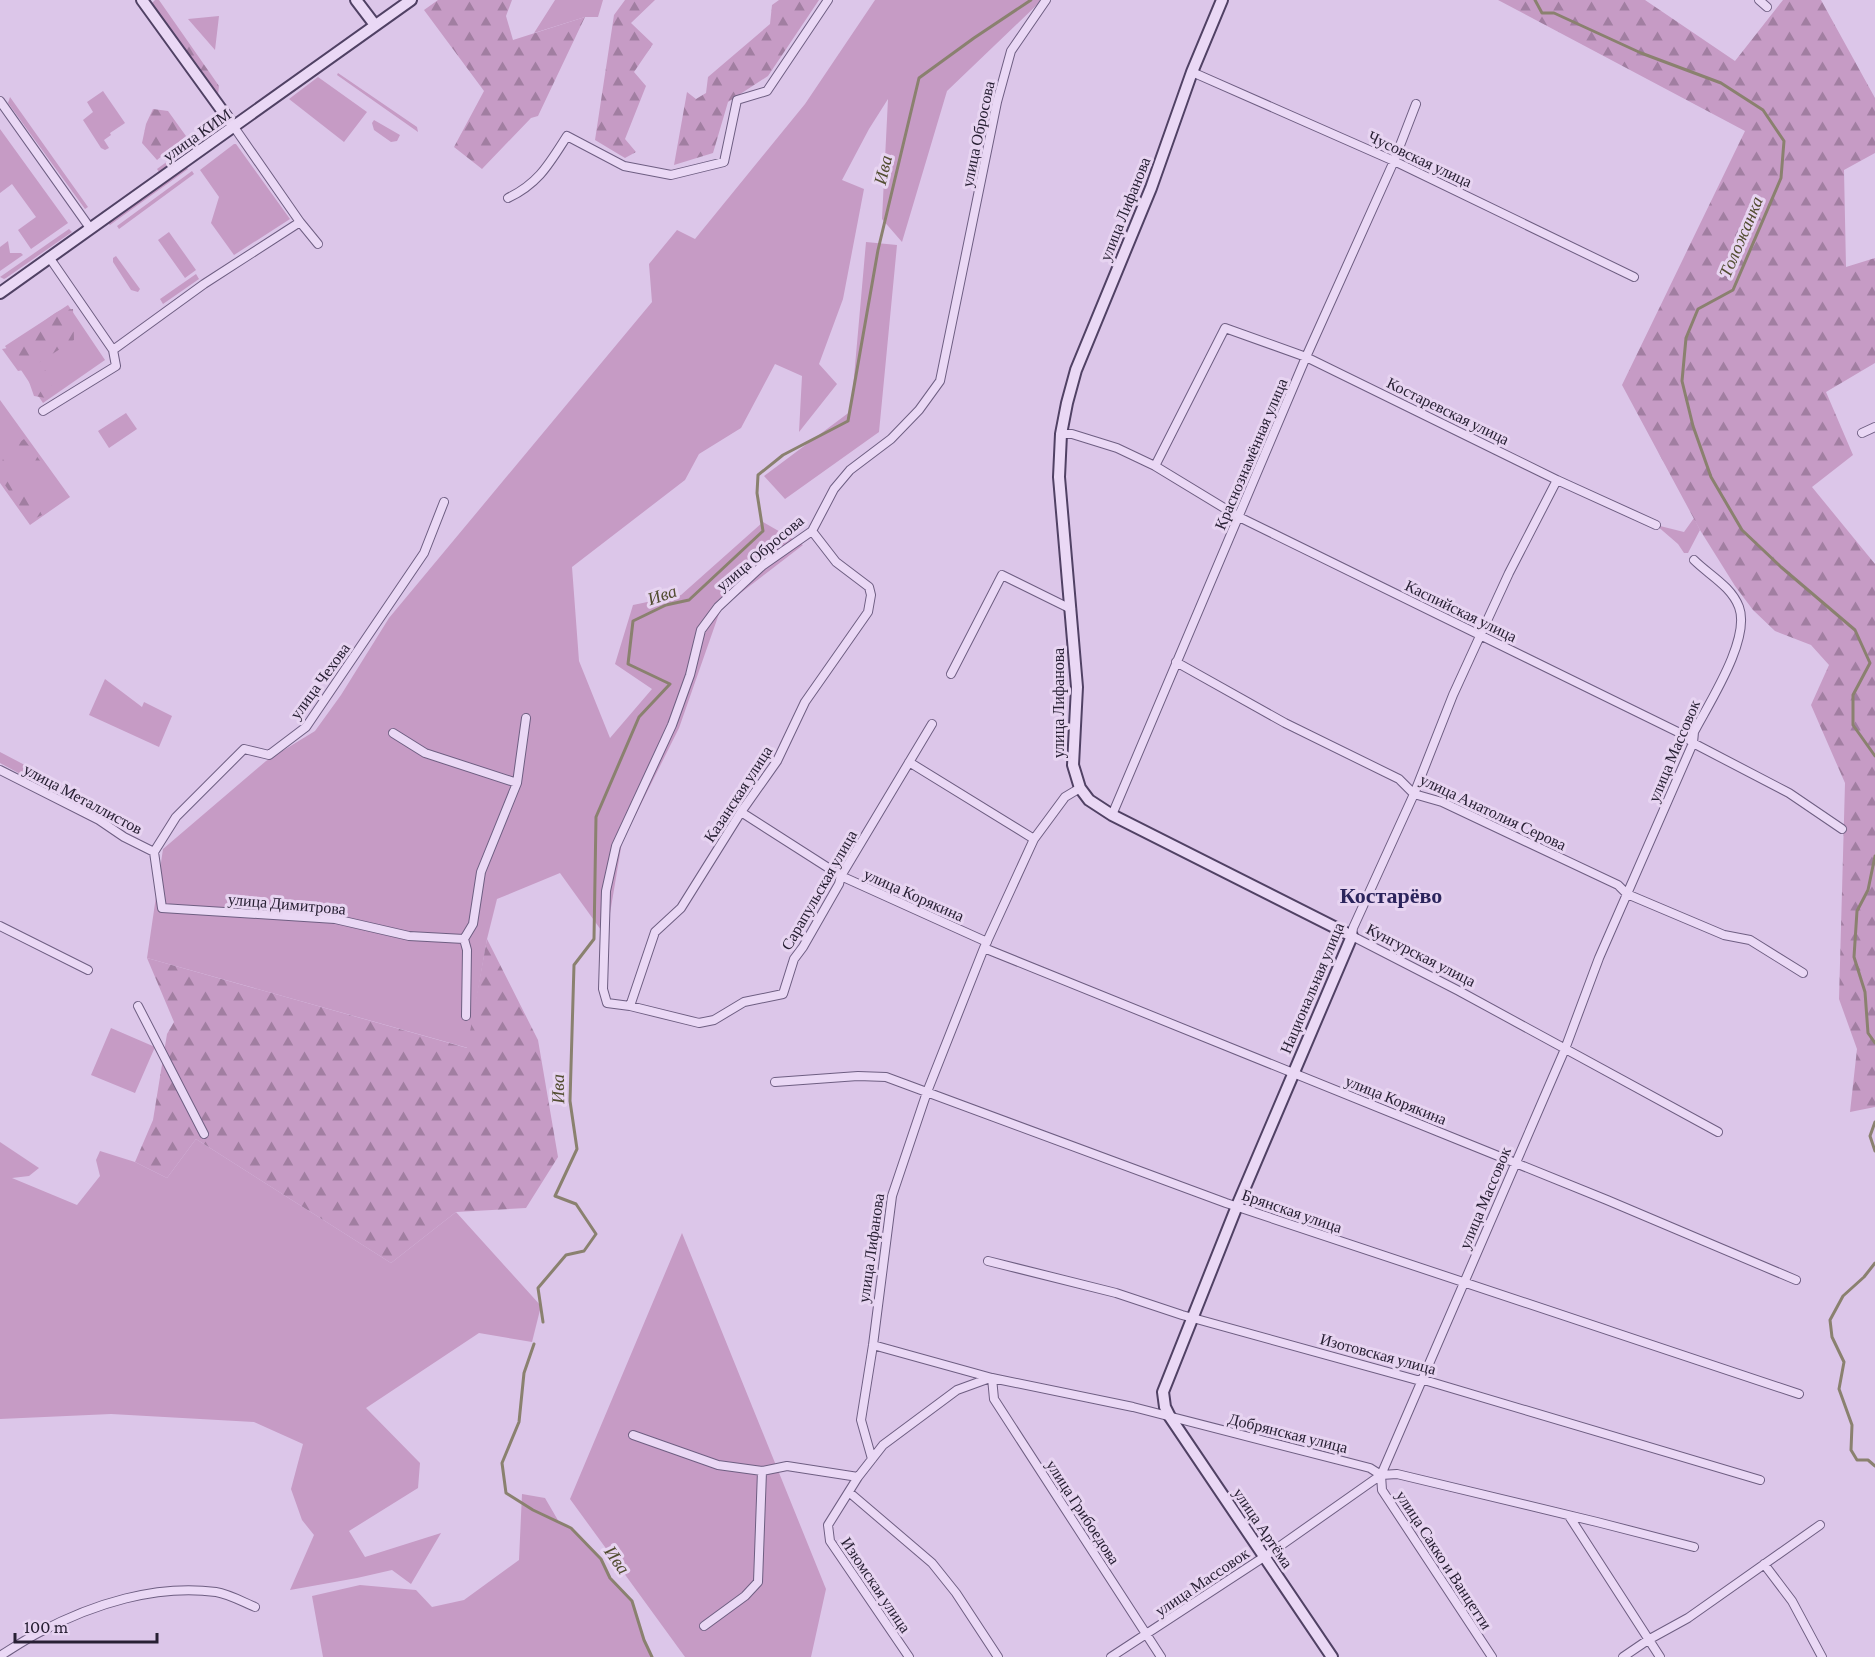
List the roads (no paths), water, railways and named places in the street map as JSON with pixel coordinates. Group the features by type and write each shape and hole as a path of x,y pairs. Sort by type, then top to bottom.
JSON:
{"street":[{"path":"142,0 318,244"},
{"path":"356,0 375,25"},
{"name":"улица КИМ","path":"0,293 411,0"},
{"path":"508,198 525,189 545,169 567,136 624,166 671,175 724,162 737,100 767,91 828,0"},
{"name":"улица Обросова","path":"630,1006 607,1003 603,989 606,891 616,846 672,724 690,675 701,630 718,607 762,566 812,531 834,489 850,470 891,440 920,410 940,381 997,102 1011,51 1046,0"},
{"name":"улица Лифанова","path":"872,1459 861,1420 892,1196 927,1092 985,945 1034,839 1065,797 1080,788 1073,765 1077,687 1059,477 1061,434 1067,403 1076,370 1150,189 1192,72 1222,0"},
{"path":"1759,0 1767,7"},
{"name":"Чусовская улица","path":"1192,72 1394,161 1634,277"},
{"path":"0,101 90,228"},
{"name":"Краснознамённая улица","path":"1112,815 1306,357 1394,161 1416,104"},
{"path":"113,350 204,284 300,222"},
{"path":"43,411 116,366 113,350 49,257"},
{"name":"Костаревская улица","path":"1155,466 1225,327 1306,357 1557,480 1656,525"},
{"path":"1862,433 1875,427"},
{"name":"Каспийская улица","path":"1061,434 1072,434 1117,448 1155,466 1239,517 1684,735 1693,743 1789,793 1842,829"},
{"name":"Национальная улица","path":"1170,1416 1165,1407 1163,1392 1237,1206 1352,936 1353,928 1414,794 1453,695 1509,573 1557,480"},
{"name":"улица Чехова","path":"154,852 176,817 244,749 269,755 306,727 424,553 444,502"},
{"name":"Казанская улица","path":"630,1006 655,932 681,908 741,812 777,761 805,702 868,612 871,595 869,587 836,562 812,531"},
{"name":"улица Массовок","path":"1111,1657 1264,1557 1382,1475 1514,1163 1565,1049 1599,958 1693,743 1694,732 1734,655 1741,633 1740,608 1726,587 1694,560"},
{"path":"951,674 1002,575 1071,609"},
{"name":"улица Анатолия Серова","path":"1176,662 1285,723 1399,779 1414,794 1442,802 1618,885 1627,894 1724,935 1750,940 1803,973"},
{"path":"466,1016 467,950 464,939 473,924 481,872 517,783 526,718"},
{"name":"Сарапульская улица","path":"630,1006 699,1023 714,1020 744,1002 783,994 794,958 803,947 839,884 841,876 932,724"},
{"path":"393,733 425,753 517,783"},
{"path":"909,762 1034,839"},
{"name":"улица Металлистов","path":"0,770 99,820 124,837 154,852"},
{"name":"Кунгурская улица","path":"1080,788 1089,800 1112,815 1459,991 1718,1132"},
{"name":"улица Корякина","path":"741,812 841,876 985,945 1796,1280"},
{"name":"улица Димитрова","path":"154,852 162,908 335,919 409,936 464,939"},
{"path":"0,926 88,970"},
{"path":"138,1006 204,1134"},
{"name":"Брянская улица","path":"775,1082 858,1076 886,1077 1237,1206 1464,1284 1798,1394"},
{"name":"Изотовская улица","path":"988,1261 1116,1293 1192,1318 1417,1380 1424,1380 1760,1480"},
{"name":"Добрянская улица","path":"873,1345 992,1378 1170,1416 1370,1468 1382,1475 1397,1473 1694,1547"},
{"path":"992,1378 957,1390 883,1445 858,1477 850,1493 932,1563 956,1593 998,1657"},
{"name":"улица Грибоедова","path":"992,1378 994,1399 1161,1657"},
{"name":"улица Артёма","path":"1170,1416 1332,1657"},
{"path":"633,1435 718,1465 762,1472 787,1466 858,1477"},
{"path":"704,1626 745,1596 759,1581 762,1472"},
{"name":"улица Сакко и Ванцетти","path":"1382,1475 1382,1490 1492,1657"},
{"name":"Изюмская улица","path":"850,1493 828,1525 830,1541 909,1657"},
{"path":"1569,1516 1660,1657"},
{"path":"1623,1657 1688,1618 1820,1525"},
{"path":"1764,1564 1792,1601 1822,1657"},
{"path":"0,1656 38,1633 83,1612 119,1599 184,1591 218,1592 255,1607"}],"waterway":[{"name":"Ива","path":"543,1322 538,1288 566,1255 584,1251 596,1234 576,1204 555,1196 577,1149 570,1101 574,965 594,939 596,817 639,717 670,684 628,664 633,621 666,605 689,600 763,531 757,493 758,475 783,455 848,421 878,250 919,78 1031,0"},
{"name":"Толожанка","path":"1535,0 1542,13 1554,13 1641,53 1721,83 1763,110 1784,141 1781,178 1733,290 1698,309 1686,338 1682,381 1693,426 1711,477 1742,530 1781,567 1855,630 1870,663 1853,695 1853,725 1875,756"},
{"name":"Толожанка","path":"1875,856 1868,890 1857,911 1854,957 1865,992 1868,1033 1875,1043"},
{"name":"Толожанка","path":"1875,1122 1870,1136 1875,1151"},
{"name":"Толожанка","path":"1875,1263 1864,1277 1843,1296 1830,1320 1832,1337 1844,1362 1839,1389 1852,1425 1851,1450 1857,1460 1868,1460 1875,1466"},
{"name":"Ива","path":"534,1344 524,1373 519,1422 502,1463 506,1493 533,1510 571,1528 601,1559 610,1578 632,1601 644,1640 652,1657"}],"district":[{"name":"Костарёво","path":"1391,895"}]}
